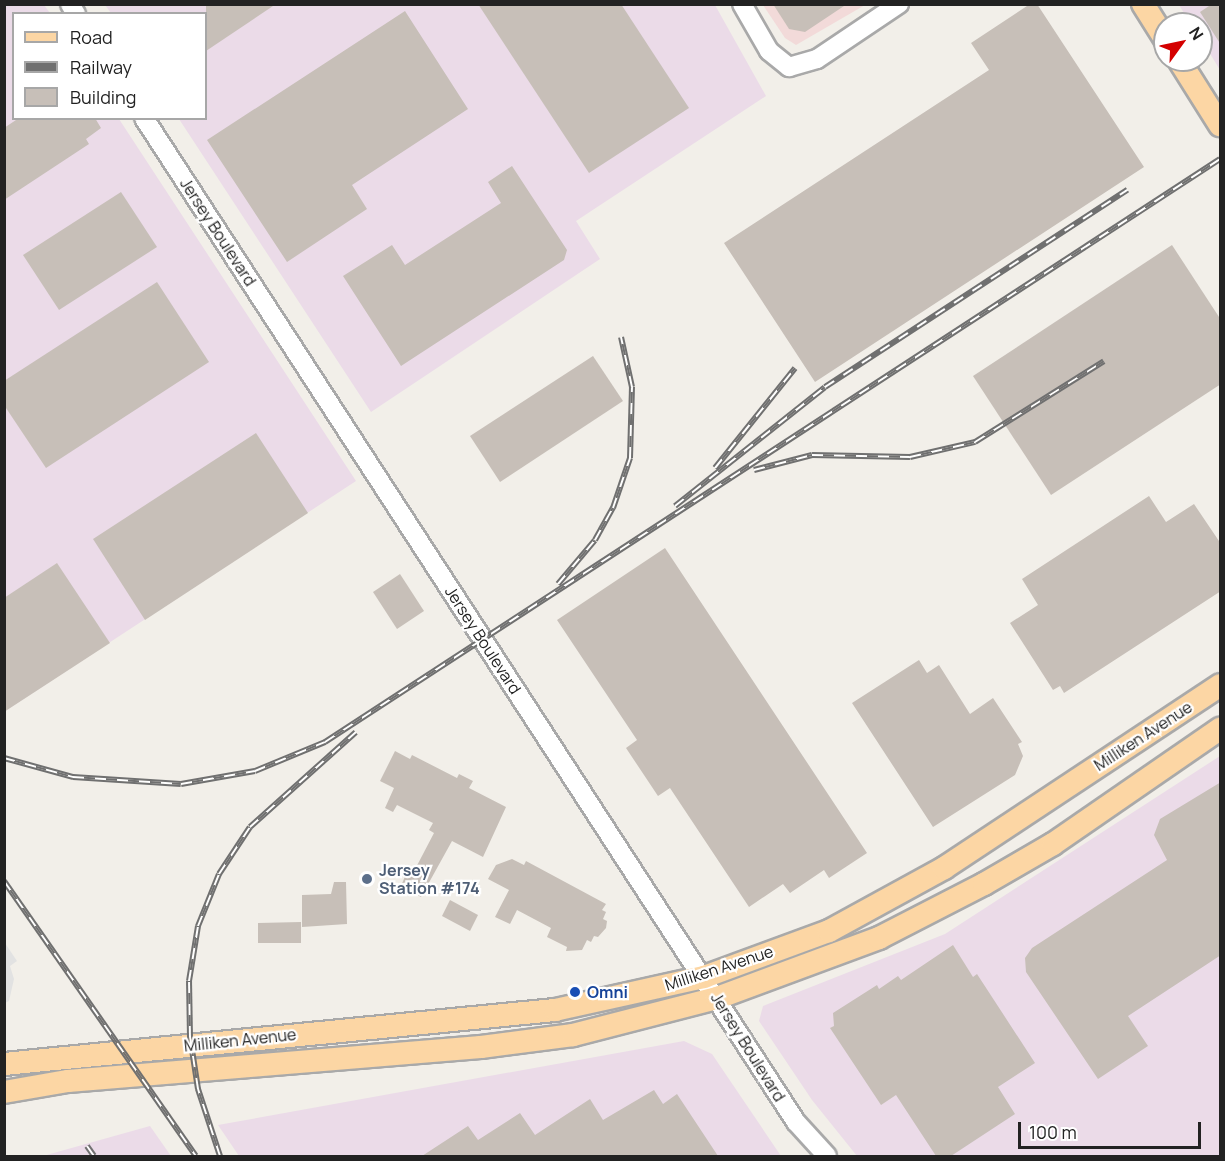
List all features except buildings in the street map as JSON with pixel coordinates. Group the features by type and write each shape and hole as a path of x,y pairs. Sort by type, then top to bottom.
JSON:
{"main road":[{"path":"1143,4 1153,20"},
{"path":"1187,72 1221,125"},
{"name":"Milliken Avenue","path":"4,1064 555,1010 704,977 829,931 944,868 1221,685"},
{"name":"Milliken Avenue","path":"4,1092 69,1081 481,1047 573,1035 717,998 858,947 965,894 1053,844 1221,729"}],"street":[{"path":"742,4 769,51 789,67 816,59 899,4"},
{"name":"Jersey Boulevard","path":"145,120 704,977 796,1122 827,1156"}],"shaded area":[{"path":"5,5 44,5 49,12 12,12 12,120 120,120 356,481 5,711"},
{"path":"105,5 715,5 766,96 576,221 600,259 371,412 180,120 207,120 207,12 110,12"},
{"path":"763,5 865,5 796,45 785,38"},
{"path":"1179,5 1220,5 1220,70 1213,59 1213,12 1183,12"},
{"path":"1220,756 1220,1156 857,1156 812,1100 759,1021 763,1006 945,934"},
{"path":"5,943 17,961 10,966 14,979 9,1001 5,1003"},
{"path":"684,1041 712,1054 781,1156 239,1156 218,1125"},
{"path":"150,1126 171,1156 43,1156"}],"railway":[{"path":"4,758 73,777 181,784 255,771 325,742 1220,159"},
{"path":"675,506 825,387 1127,190"},
{"path":"558,584 595,540 613,508 630,458 632,387 621,337"},
{"path":"754,470 812,455 910,457 975,442 1104,361"},
{"path":"715,468 795,368"},
{"path":"220,1156 198,1089 190,1037 189,981 198,926 219,874 250,827 356,732"},
{"path":"4,881 196,1156"},
{"path":"87,1146 94,1156"}],"place":[{"name":"Jersey Station #174","path":"367,879"},
{"name":"Omni","path":"575,992"}]}
